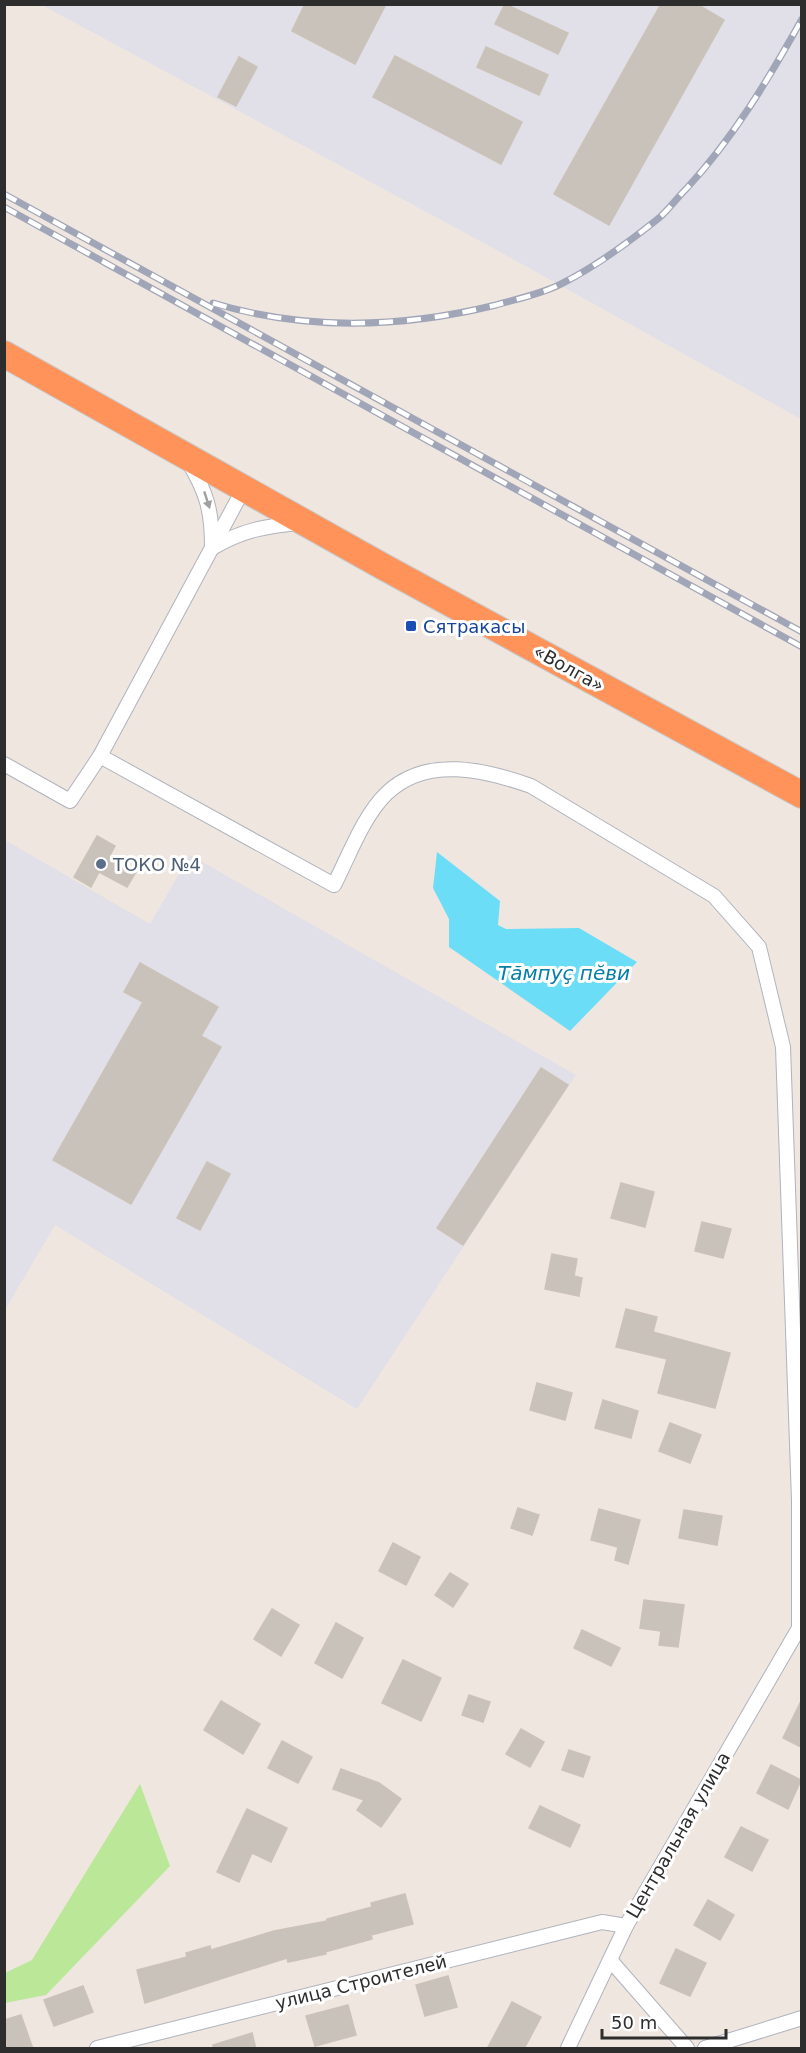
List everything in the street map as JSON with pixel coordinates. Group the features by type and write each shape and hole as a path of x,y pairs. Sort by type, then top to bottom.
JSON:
{"highway":[{"name":"«Волга»","path":"4,354 801,795"}],"street":[{"path":"185,455 202,485 212,516 212,548"},
{"path":"4,765 70,801 100,756 244,488"},
{"path":"212,548 237,534 266,526 306,522"},
{"path":"100,756 334,885 371,816 387,793 414,776 441,769 468,769 500,775 531,786 714,896 759,947 783,1047 800,1524 800,1629"},
{"name":"Центральная улица","path":"568,2049 626,1926 800,1629"},
{"name":"улица Строителей","path":"97,2049 602,1922 626,1926"},
{"path":"610,1961 687,2049"},
{"path":"705,2049 801,2018"}],"shaded area":[{"path":"42,5 801,5 801,419 484,243"},
{"path":"5,840 150,924 190,855 576,1075 357,1409 55,1225 5,1310"}],"green space":[{"path":"140,1784 170,1866 46,1995 5,2003 5,1973 32,1960"}],"water":[{"name":"Тӑмпуҫ пӗви","path":"437,852 500,901 498,925 506,929 579,928 637,962 570,1031 449,947 449,919 433,888"}],"building":[{"path":"305,4 386,4 355,64 292,31"},
{"path":"505,4 568,33 558,54 495,24"},
{"path":"661,4 697,4 724,20 609,225 554,194"},
{"path":"486,47 548,75 539,95 477,67"},
{"path":"395,56 522,122 501,164 373,97"},
{"path":"239,57 257,67 236,106 218,97"},
{"name":"ТОКО №4","path":"97,836 115,846 109,857 136,872 127,887 99,872 91,887 74,877"},
{"path":"140,963 218,1007 201,1036 221,1047 131,1204 53,1160 143,1002 124,992"},
{"path":"541,1068 568,1085 463,1245 437,1228"},
{"path":"207,1162 230,1174 200,1230 177,1218"},
{"path":"621,1183 654,1192 645,1227 611,1218"},
{"path":"702,1222 731,1229 723,1258 695,1251"},
{"path":"552,1254 577,1259 574,1276 582,1278 579,1296 545,1289"},
{"path":"626,1309 657,1317 653,1332 730,1353 715,1408 658,1393 667,1359 616,1347"},
{"path":"537,1383 572,1393 565,1420 530,1410"},
{"path":"603,1400 638,1411 631,1438 595,1428"},
{"path":"670,1423 701,1435 690,1463 659,1451"},
{"path":"518,1508 539,1515 532,1535 511,1528"},
{"path":"599,1509 640,1520 628,1564 615,1560 618,1547 591,1540"},
{"path":"684,1510 722,1516 717,1545 679,1538"},
{"path":"393,1543 420,1557 406,1585 379,1571"},
{"path":"450,1573 468,1584 453,1607 435,1595"},
{"path":"644,1600 684,1605 678,1647 659,1645 661,1631 640,1628"},
{"path":"272,1609 299,1625 281,1656 254,1639"},
{"path":"336,1623 363,1638 342,1678 315,1663"},
{"path":"582,1630 620,1648 611,1666 574,1648"},
{"path":"403,1660 441,1678 421,1721 382,1703"},
{"path":"469,1695 490,1702 483,1722 462,1715"},
{"path":"221,1701 260,1724 243,1754 204,1730"},
{"path":"801,1701 801,1747 783,1738"},
{"path":"521,1729 544,1742 530,1767 506,1754"},
{"path":"282,1741 312,1757 298,1783 268,1768"},
{"path":"569,1750 590,1757 583,1777 562,1770"},
{"path":"771,1765 801,1780 788,1809 757,1793"},
{"path":"341,1769 379,1783 401,1799 381,1827 357,1810 364,1800 333,1789"},
{"path":"540,1806 580,1825 570,1847 529,1828"},
{"path":"247,1809 287,1828 271,1862 252,1853 239,1882 217,1872"},
{"path":"741,1827 768,1840 752,1871 725,1857"},
{"path":"405,1894 413,1924 371,1935 372,1939 325,1952 326,1954 288,1962 287,1958 145,2003 137,1970 187,1957 186,1953 210,1946 211,1950 274,1931 327,1921 327,1919 372,1907 371,1903"},
{"path":"708,1900 734,1915 720,1940 694,1925"},
{"path":"676,1949 706,1963 690,1996 660,1983"},
{"path":"448,1976 457,2007 425,2016 416,1985"},
{"path":"83,1986 93,2012 54,2026 44,2000"},
{"path":"512,2002 541,2017 524,2049 487,2049"},
{"path":"348,2005 356,2035 315,2046 306,2016"},
{"path":"21,2015 33,2049 4,2049 4,2020"},
{"path":"252,2033 256,2049 213,2049 213,2045"}],"railway":[{"path":"213,303 248,312 319,322 390,322 461,313 496,305 561,284 624,245 670,207 704,169 735,128 763,86 802,19"},
{"path":"4,194 802,632"},
{"path":"4,207 802,647"}],"place":[{"name":"Сятракасы","path":"411,626"},
{"name":"ТОКО №4","path":"101,864"}]}
